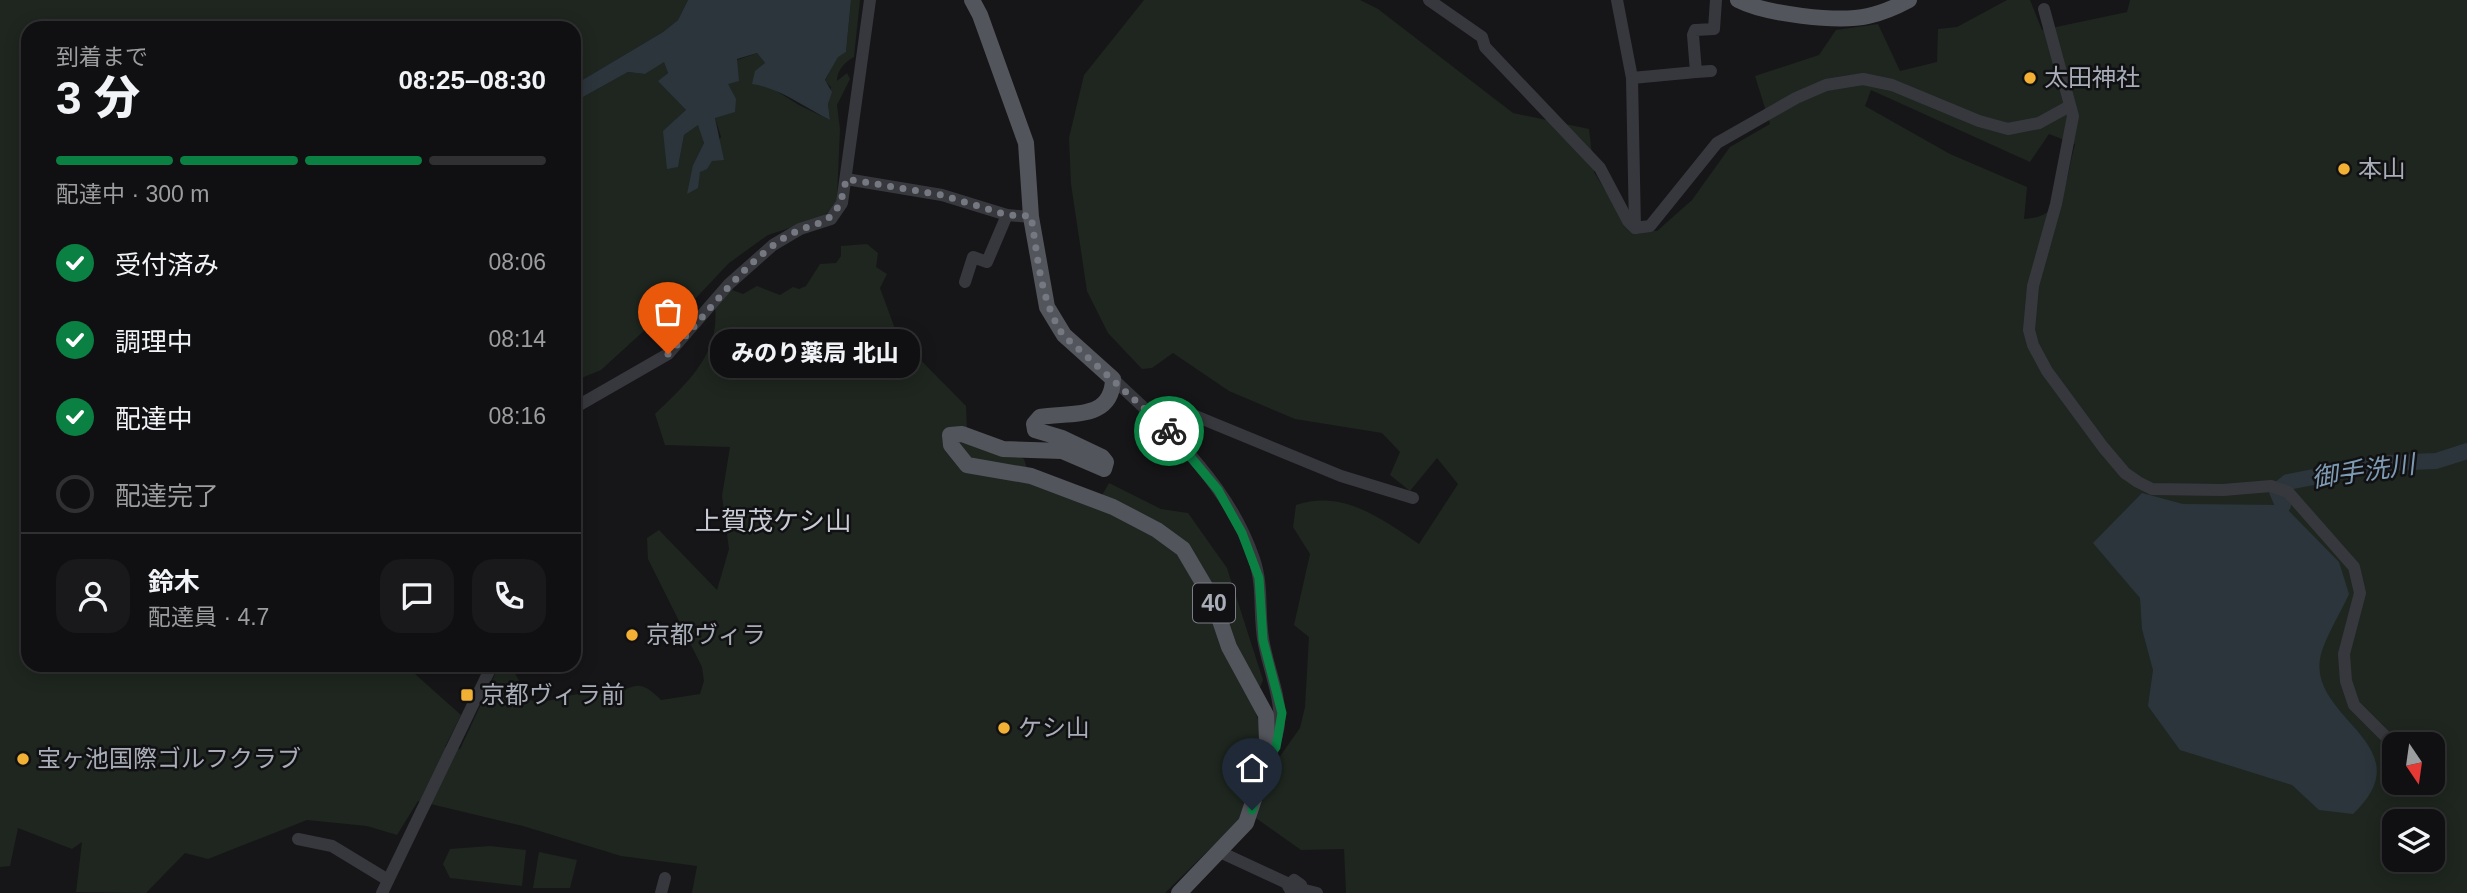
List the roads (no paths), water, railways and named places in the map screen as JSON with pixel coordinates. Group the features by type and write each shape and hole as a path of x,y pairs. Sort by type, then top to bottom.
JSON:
{"main road":[{"path":"972,0 1026,143 1031,216 1047,307 1063,335 1113,379"},
{"path":"1738,0 1757,8 1826,17 1866,17 1909,0"},
{"name":"40","path":"1113,379 1110,400 1102,405 1076,415 1040,417 1034,424 1035,430 1062,438 1102,457 1106,461 1104,469 1062,451 1003,449 962,434 950,435 951,445 967,465 1021,474 1062,487 1113,508 1171,538 1183,549 1213,600 1229,647 1266,715 1268,732 1264,765 1247,823 1179,893"}],"street":[{"path":"581,404 668,354 729,284 773,245 800,229 831,219 842,203 870,0"},
{"path":"1429,0 1482,37 1485,47 1600,169 1628,221 1635,228"},
{"path":"1617,0 1632,78 1635,228"},
{"path":"1696,72 1693,35 1695,30 1714,29 1716,0"},
{"path":"2044,9 2068,107 2073,116 2069,146 2033,286 2029,330 2034,345 2047,371 2103,447 2125,473 2138,482 2152,489 2271,486 2288,492 2354,567 2360,593 2344,654 2346,681 2354,705 2382,733"},
{"path":"1632,78 1711,71"},
{"path":"1635,228 1650,226 1717,143 1776,108 1825,85 1863,79 1892,85 1979,121 2008,129 2039,123 2068,107"},
{"path":"846,179 942,195 1007,215 1031,216"},
{"path":"965,282 972,257 987,262 1007,215"},
{"path":"1113,379 1158,420 1198,462 1218,490 1254,559 1260,584 1263,640 1282,713 1276,747 1264,765"},
{"path":"1158,420 1173,415 1193,415 1341,476 1413,498"},
{"path":"382,893 489,672"},
{"path":"298,839 332,846 388,880"},
{"path":"1220,852 1295,890 1317,893"},
{"path":"661,893 665,878"}],"waterway":[{"name":"御手洗川","path":"2283,505 2277,491 2288,482 2385,463 2436,461 2467,451"}],"place":[{"name":"太田神社","path":"2030,78"},
{"name":"本山","path":"2344,169"},
{"name":"みのり薬局 北山","path":"668,354"},
{"name":"京都ヴィラ","path":"632,635"},
{"name":"京都ヴィラ前","path":"467,695"},
{"name":"ケシ山","path":"1004,728"},
{"name":"宝ヶ池国際ゴルフクラブ","path":"23,759"}],"district":[{"name":"上賀茂ケシ山","path":"773,521"}]}
